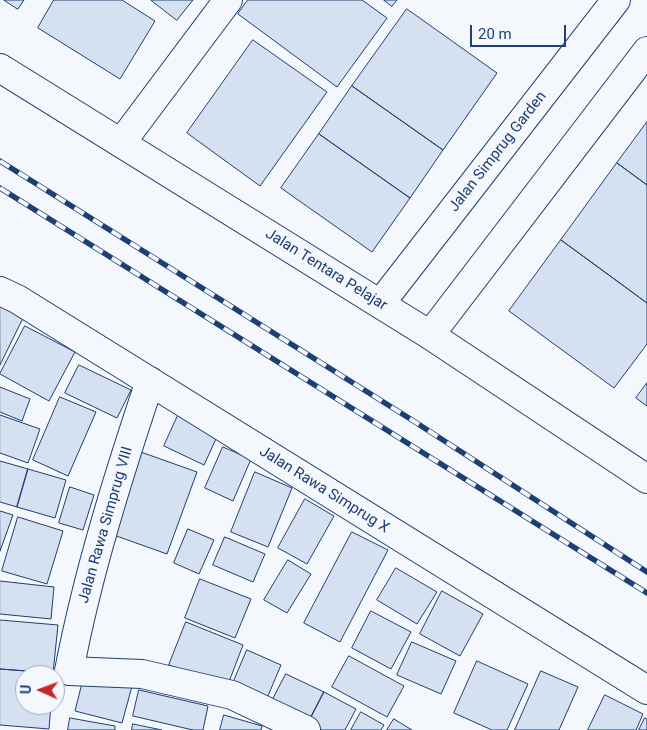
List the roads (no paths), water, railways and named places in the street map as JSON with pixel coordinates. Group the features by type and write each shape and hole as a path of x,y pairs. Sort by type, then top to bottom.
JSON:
{"street":[{"path":"121,143 228,0"},
{"name":"Jalan Simprug Garden","path":"380,304 616,0"},
{"path":"430,335 647,51"},
{"name":"Jalan Tentara Pelajar","path":"0,68 430,335 647,480"},
{"name":"Jalan Rawa Simprug X","path":"0,291 17,299 150,381 647,690"},
{"name":"Jalan Rawa Simprug VIII","path":"150,381 114,487 80,614 69,671 142,674 232,695 303,729"}],"railway":[{"path":"0,161 412,420 647,572"},
{"path":"0,188 647,593"}]}
